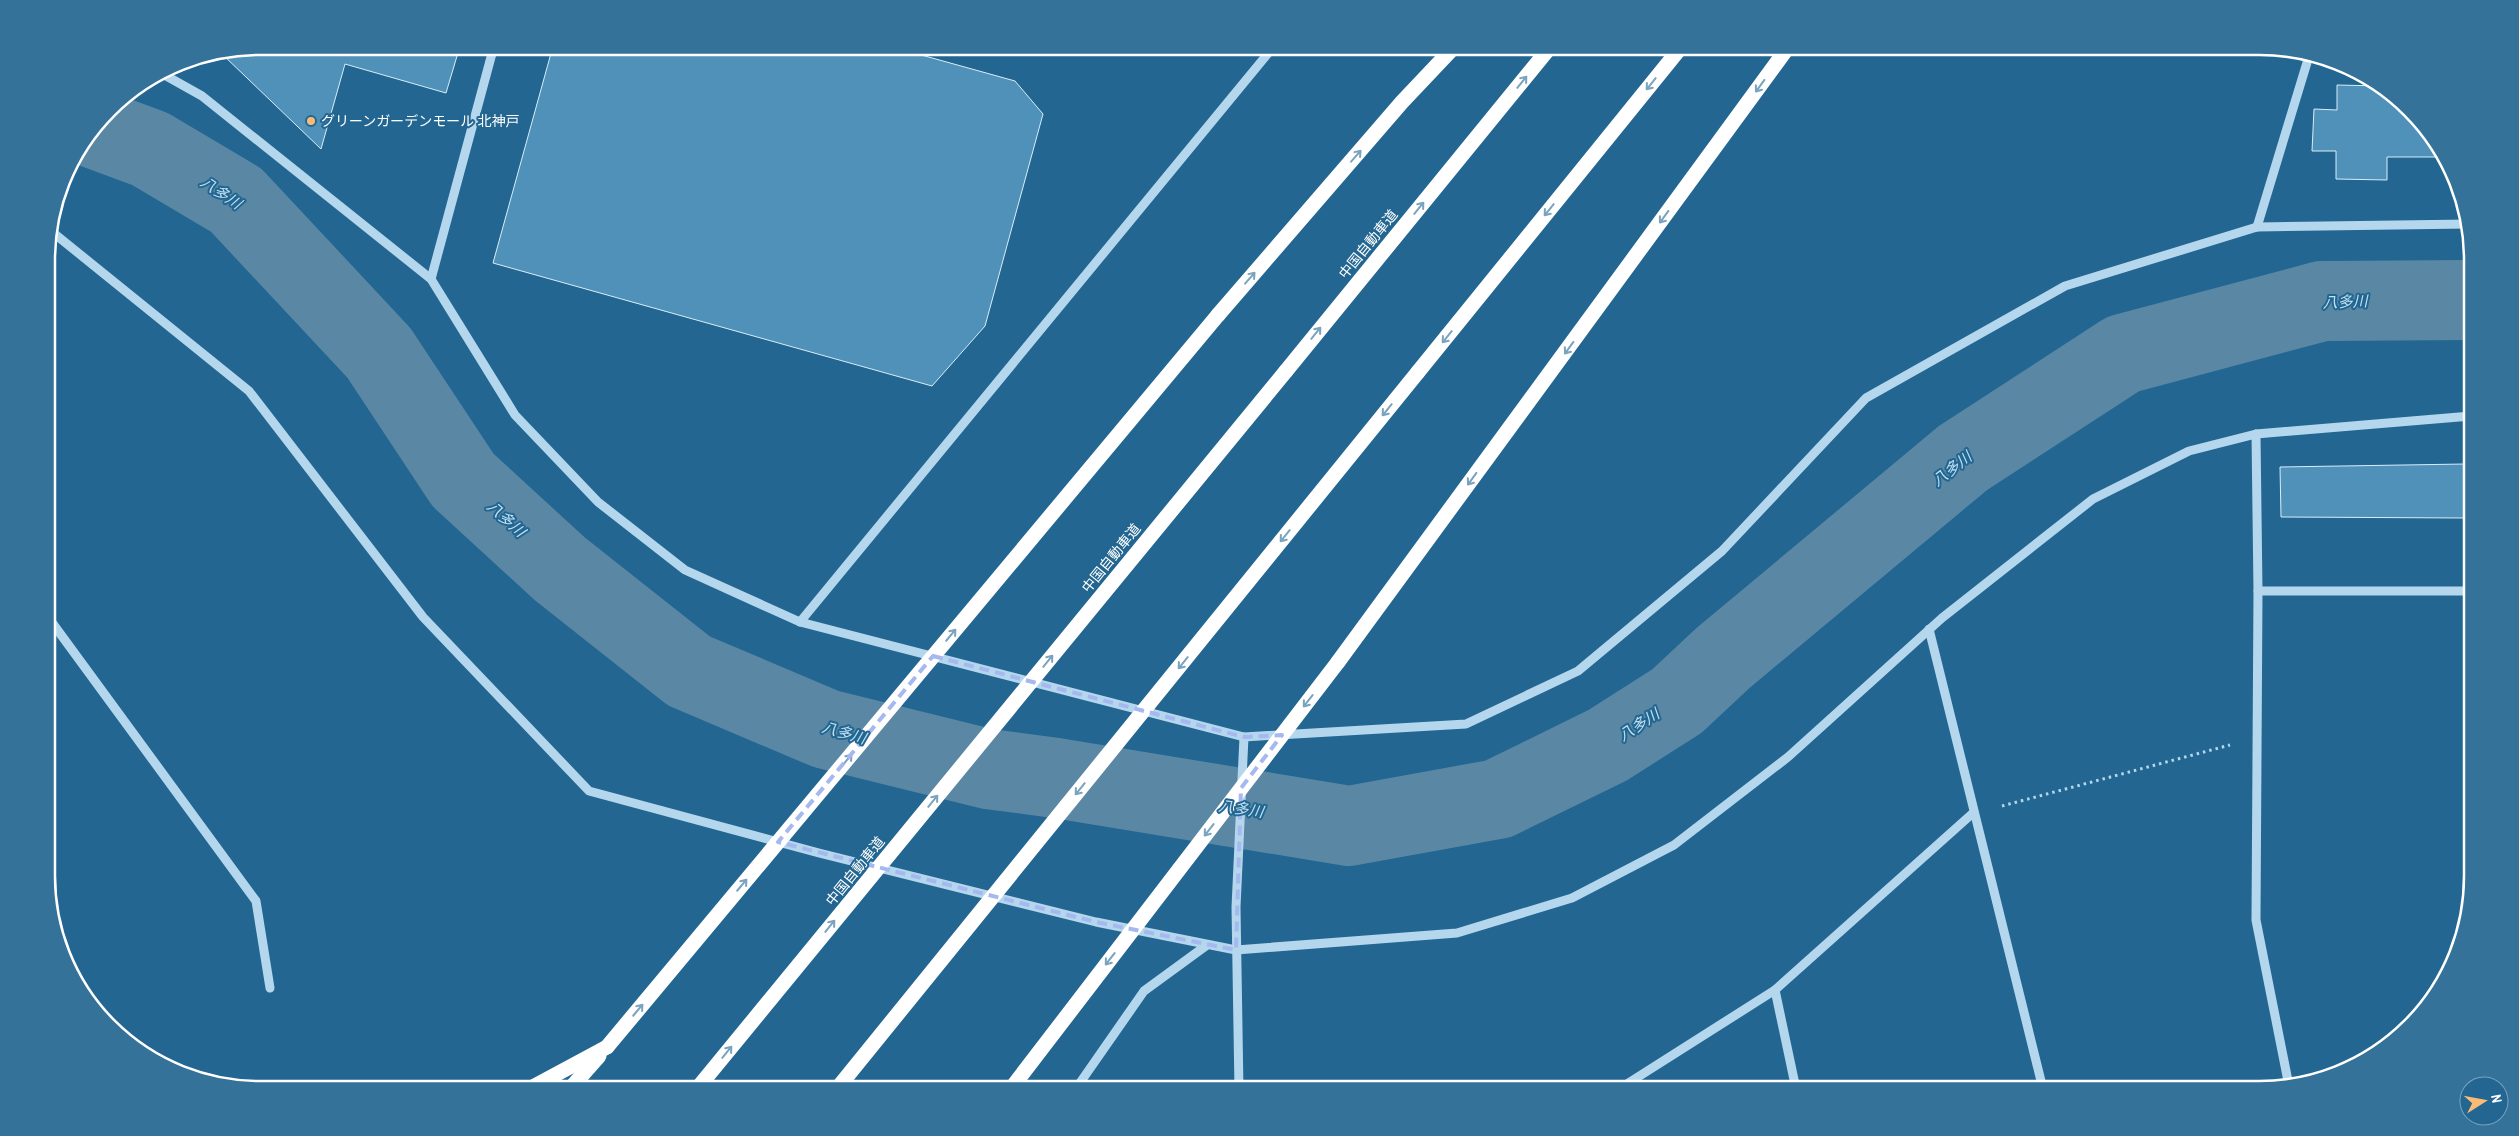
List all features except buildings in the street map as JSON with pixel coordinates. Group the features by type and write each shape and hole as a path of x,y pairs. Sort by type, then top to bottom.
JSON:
{"highway":[{"path":"576,1081 607,1047 1218,315 1402,102 1446,55"},
{"name":"中国自動車道","path":"703,1081 1544,55"},
{"path":"843,1081 1675,55"},
{"path":"1017,1081 1338,662 1782,55"},
{"path":"544,1081 607,1047"}],"street":[{"path":"431,279 492,55"},
{"path":"800,622 1267,55"},
{"path":"2257,226 2307,61"},
{"path":"167,77 202,96 431,279 515,415 598,502 685,570 800,622 1244,737 1466,724 1578,670 1722,551 1866,398 2065,286 2257,226 2461,224"},
{"path":"57,236 249,391 423,617 589,790 819,853 1096,922 1236,950 1457,933 1572,898 1674,845 1788,757 1929,629 2093,499 2189,450 2256,434 2464,417"},
{"path":"2256,434 2258,591 2256,920 2288,1079"},
{"path":"2258,591 2464,591"},
{"path":"55,627 256,901 270,988"},
{"path":"1929,629 1973,813 2041,1081"},
{"path":"1239,1081 1236,906 1244,737"},
{"path":"1633,1081 1774,990 1973,813"},
{"path":"1081,1081 1144,991 1207,945"},
{"path":"1774,990 1794,1081"}],"path":[{"path":"1973,813 2257,738"}],"highlighted area":[{"path":"933,656 1244,737 1282,735 1241,788 1236,950 1096,922 778,842"}],"waterway":[{"name":"八多川","path":"101,131 150,149 236,200 379,353 463,480 560,569 689,671 826,729 988,769 1056,778 1349,826 1498,799 1608,745 1677,701 1723,658 1963,458 2123,354 2322,301 2464,300"}],"place":[{"name":"グリーンガーデンモール 北神戸","path":"311,121"}]}
